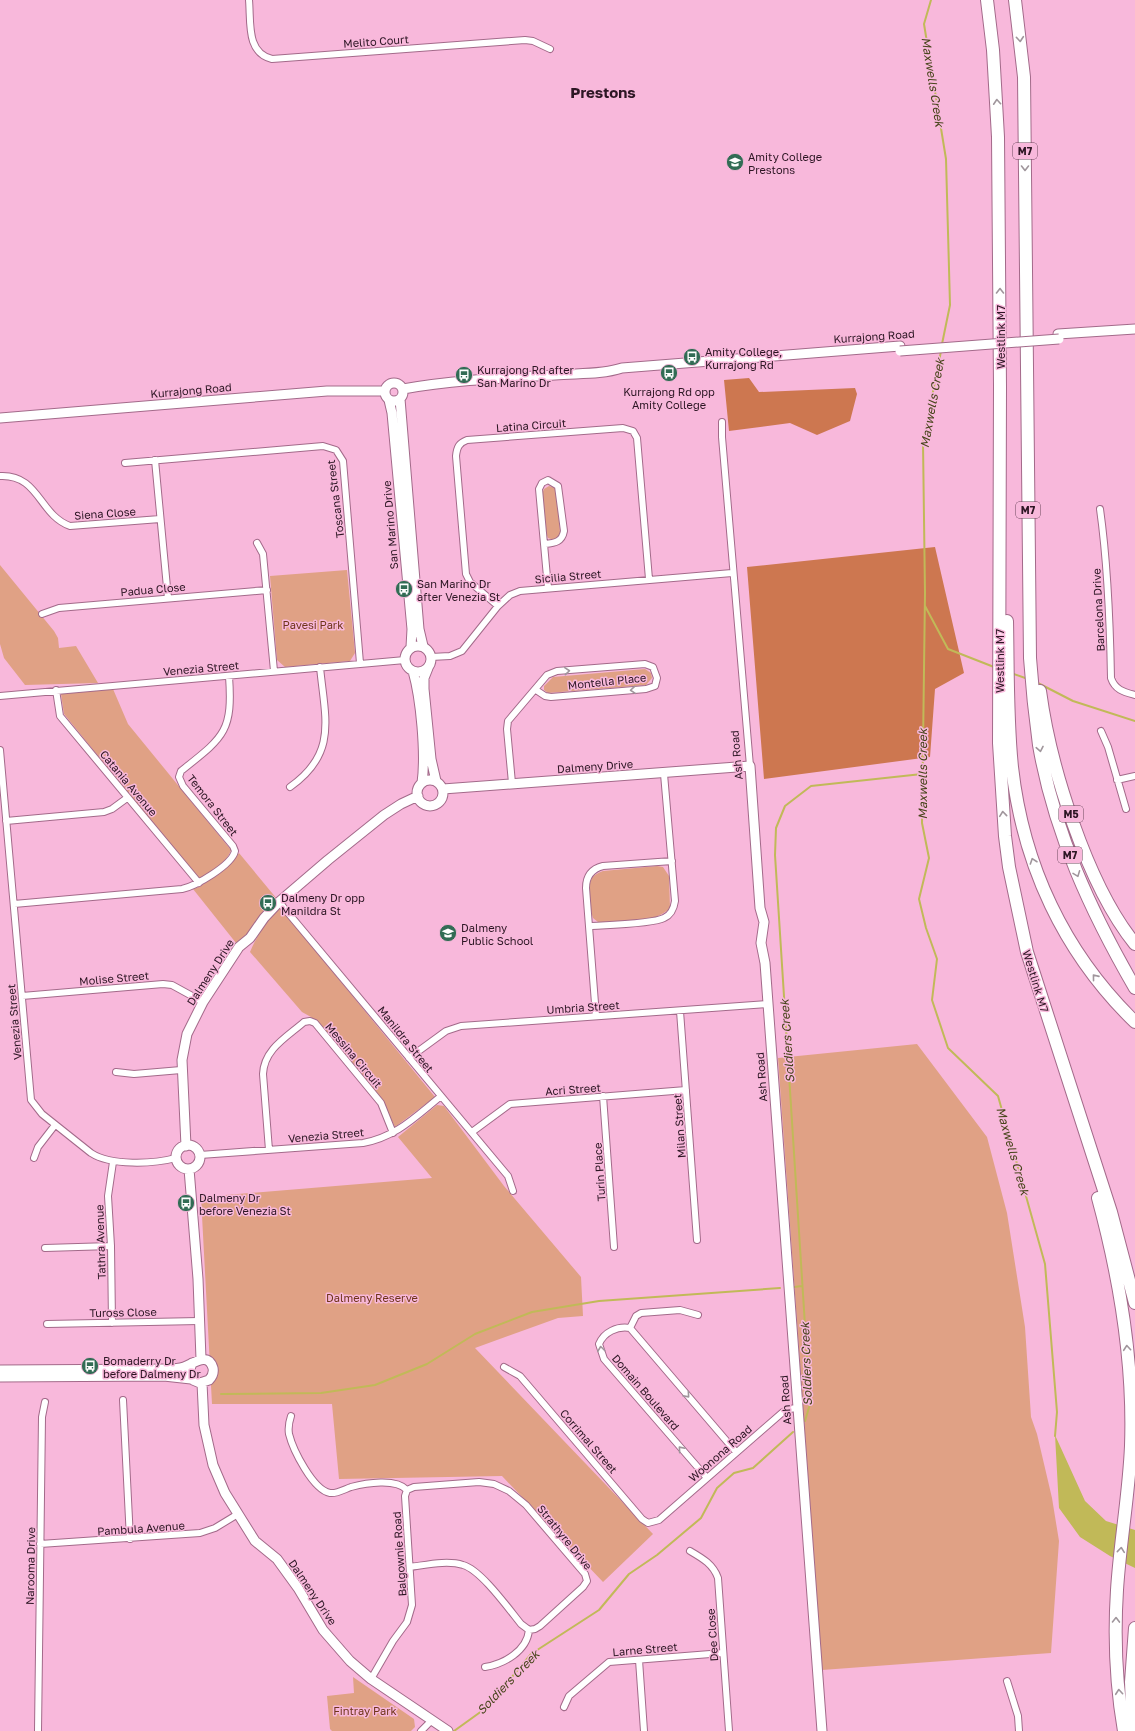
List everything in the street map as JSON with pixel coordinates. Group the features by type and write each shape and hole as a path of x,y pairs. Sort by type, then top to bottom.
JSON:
{"highway":[{"name":"M7","path":"1015,0 1024,77 1027,362"},
{"name":"Westlink M7","path":"988,4 998,130 1000,386 1002,397 1004,698 999,771 1009,867 1021,930 1111,1212 1135,1303"},
{"name":"M5","path":"1027,362 1031,415 1033,658 1038,709 1083,848 1115,914 1135,944"},
{"name":"M7","path":"1004,698 1016,796 1024,832 1040,879 1066,935 1081,960 1118,1005 1135,1022"},
{"name":"M7","path":"1038,709 1047,780 1057,819 1099,922 1135,988"},
{"path":"1058,1048 1105,1224 1120,1294 1130,1394 1131,1444 1127,1499 1117,1589 1117,1667 1124,1731"},
{"path":"1133,1731 1131,1682 1135,1628"}],"street":[{"name":"Melito Court","path":"249,0 254,46 260,54 272,59 525,40 533,41 550,49"},
{"name":"Kurrajong Road","path":"1058,337 1135,328"},
{"name":"Kurrajong Road","path":"403,389 433,383 614,370 622,368 1058,337 1135,334"},
{"path":"393,382 400,384 403,389 403,394 400,399 394,401 389,400 384,391 388,384 393,382"},
{"name":"Kurrajong Road","path":"0,418 327,391 384,391"},
{"name":"San Marino Drive","path":"400,399 419,629 423,646"},
{"name":"San Marino Drive","path":"389,400 395,436 412,629 411,647"},
{"name":"Ash Road","path":"722,422 732,573 750,766 760,908 764,922 761,944 765,963 822,1731"},
{"name":"Latina Circuit","path":"498,606 470,582 466,574 456,456 457,447 462,442 467,440 623,428 633,431 636,438 648,579"},
{"name":"Toscana Street","path":"125,463 323,446 333,448 339,453 343,461 360,663"},
{"path":"155,460 168,598"},
{"name":"Siena Close","path":"0,476 11,476 21,479 57,519 70,526 160,519"},
{"path":"545,544 559,540 563,537 564,531 558,486 548,480 542,483 539,488 548,588"},
{"name":"Barcelona Drive","path":"1100,509 1104,532 1110,602 1111,678 1114,686 1121,691 1135,695"},
{"path":"258,543 263,554 274,671"},
{"name":"Sicilia Street","path":"431,657 450,656 462,651 498,606 510,596 520,591 732,573"},
{"name":"Padua Close","path":"42,614 59,608 267,590"},
{"path":"414,671 424,764 422,783 417,790 418,796 426,805 434,805 442,797 443,789 436,781 431,759 424,689 424,678 428,668 431,657 429,651 423,646 411,647 406,654 405,660 408,667 414,671 421,672 428,668"},
{"name":"Venezia Street","path":"0,696 405,660"},
{"name":"Montella Place","path":"512,783 507,729 508,721 536,690 546,676 557,671 645,664 653,667 657,678 655,686 646,689 551,697 545,696 536,690"},
{"path":"290,787 307,775 320,755 325,741 320,667"},
{"name":"Temora Street","path":"14,904 176,890 199,883 230,859 235,851 233,846 183,786 179,774 212,747 224,730 231,705 229,676"},
{"name":"Catania Avenue","path":"56,690 60,716 199,883"},
{"path":"1101,731 1126,809"},
{"name":"Venezia Street","path":"0,750 31,1100 38,1110 91,1153 113,1162 176,1158"},
{"name":"Dalmeny Drive","path":"443,789 512,783 664,774 750,766"},
{"path":"590,926 658,920 669,915 673,909 675,901 664,774"},
{"path":"1117,780 1135,776"},
{"path":"422,783 429,780 436,781"},
{"name":"Dalmeny Drive","path":"186,1146 181,1070 187,1034 203,1002 239,947 250,938 264,918 279,902 328,860 384,815 401,804 418,796"},
{"path":"6,821 104,812 112,809 128,798"},
{"path":"596,1016 586,883 589,875 594,869 603,866 672,861"},
{"name":"Manildra Street","path":"279,902 440,1097 472,1132 508,1176 513,1191"},
{"name":"Molise Street","path":"22,996 163,984 172,985 203,1002"},
{"name":"Umbria Street","path":"409,1058 451,1028 768,1004"},
{"name":"Milan Street","path":"680,1011 698,1240"},
{"name":"Messina Circuit","path":"269,1150 263,1074 264,1064 273,1048 304,1022 310,1021 315,1024 381,1103 394,1133"},
{"path":"116,1072 134,1074 181,1070"},
{"name":"Acri Street","path":"472,1132 510,1104 686,1090"},
{"name":"Turin Place","path":"603,1096 614,1247"},
{"name":"Venezia Street","path":"200,1155 363,1143 380,1140 394,1133 440,1097"},
{"path":"34,1158 38,1146 55,1125"},
{"path":"186,1146 195,1147 200,1155 197,1164 189,1169 180,1166 176,1158 178,1151 186,1146"},
{"name":"Tathra Avenue","path":"112,1322 112,1246 108,1190 113,1162"},
{"path":"189,1169 199,1321 196,1361 189,1372 191,1379"},
{"path":"45,1248 112,1246"},
{"path":"698,1315 680,1310 641,1313 636,1316 630,1328 736,1452"},
{"name":"Tuross Close","path":"47,1324 199,1321"},
{"name":"Domain Boulevard","path":"630,1328 618,1328 607,1334 599,1344 602,1355 707,1478"},
{"path":"0,1370 178,1369 196,1361 209,1362 213,1371 211,1378 202,1383 195,1382 191,1379 164,1376 0,1377"},
{"name":"Corrimal Street","path":"504,1367 520,1376 642,1519 652,1523 659,1520"},
{"name":"Dalmeny Drive","path":"202,1383 204,1425 210,1456 221,1486 258,1545 277,1559 298,1588 318,1622 336,1646 371,1679 445,1729"},
{"path":"123,1400 130,1538"},
{"name":"Narooma Drive","path":"38,1731 42,1417 45,1402"},
{"name":"Woonona Road","path":"659,1520 783,1412 789,1409 798,1408"},
{"path":"291,1416 289,1430 293,1447 308,1473 323,1489 331,1493 362,1485 393,1484 404,1486 407,1490"},
{"name":"Strathyre Drive","path":"407,1490 414,1487 484,1482 499,1486 509,1491 526,1505 585,1574 586,1581 583,1587 540,1626 529,1630"},
{"name":"Balgownie Road","path":"371,1679 393,1641 410,1616 412,1605 405,1496 407,1490"},
{"name":"Pambula Avenue","path":"40,1544 205,1532 220,1526 238,1514"},
{"name":"Dee Close","path":"690,1551 706,1560 716,1572 718,1578 729,1731"},
{"path":"410,1567 452,1563 469,1567 478,1574 521,1624 529,1630 526,1642 522,1647 503,1662 485,1667"},
{"name":"Larne Street","path":"564,1707 569,1696 605,1664 723,1653"},
{"path":"639,1660 644,1731"},
{"path":"1007,1681 1018,1716 1018,1731"},
{"path":"421,1731 432,1720"}],"green space":[{"path":"549,486 555,488 557,493 560,532 559,538 554,540 548,538 546,533 542,494 544,489"},
{"path":"0,565 54,631 58,638 59,648 76,646 98,683 25,685 4,658 0,644"},
{"name":"Pavesi Park","path":"347,570 355,653 350,661 285,667 277,660 270,576"},
{"path":"645,669 651,673 652,678 646,685 548,693 544,690 544,686 553,677"},
{"path":"113,689 128,724 231,850 226,859 218,867 199,880 64,714 61,694"},
{"path":"239,853 277,899 249,933 236,943 193,889 201,886"},
{"path":"657,866 663,867 669,876 670,908 664,913 656,917 639,920 598,922 593,918 589,888 594,875 603,871"},
{"path":"280,907 435,1097 395,1127 382,1101 311,1017 302,1012 250,952 263,928"},
{"path":"917,1044 987,1137 1007,1213 1025,1327 1031,1417 1037,1434 1052,1498 1059,1541 1051,1653 822,1670 778,1058"},
{"name":"Dalmeny Reserve","path":"437,1105 444,1106 504,1186 581,1277 583,1316 558,1318 475,1348 653,1534 603,1582 502,1476 339,1479 332,1404 212,1404 201,1197 432,1178 398,1137"},
{"name":"Fintray Park","path":"353,1677 414,1719 415,1727 411,1731 332,1731 330,1729 327,1696 354,1693"}],"shaded area":[{"path":"749,378 759,392 855,388 857,394 850,421 817,435 790,423 729,431 724,380"},
{"path":"935,547 964,673 935,689 930,757 764,779 747,567"},
{"path":"1055,1435 1085,1501 1106,1521 1135,1530 1135,1568 1110,1556 1080,1537 1059,1508"}],"waterway":[{"name":"Maxwells Creek","path":"931,0 924,24 946,159 950,305 942,344"},
{"name":"Maxwells Creek","path":"941,351 923,443 925,593 922,823 929,858 919,899 926,928 937,959 932,1000 948,1048 998,1096 1045,1264 1057,1412 1055,1436"},
{"path":"925,606 948,649 994,667"},
{"path":"1011,673 1028,679"},
{"path":"1036,682 1073,701 1135,721"},
{"name":"Soldiers Creek","path":"805,1421 810,1404 775,855 776,828 785,806 811,786 922,774"},
{"path":"794,1287 802,1286"},
{"path":"221,1394 321,1393 375,1385 427,1364 475,1334 532,1312 599,1301 780,1288"},
{"name":"Soldiers Creek","path":"454,1731 486,1708 531,1654 599,1610 629,1574 657,1555 701,1518 717,1488 734,1473 753,1468 793,1432"}],"place":[{"name":"Amity College Prestons","path":"735,162"},
{"name":"Amity College, Kurrajong Rd","path":"692,357"},
{"name":"Kurrajong Rd opp Amity College","path":"669,373"},
{"name":"Kurrajong Rd after San Marino Dr","path":"464,375"},
{"name":"San Marino Dr after Venezia St","path":"404,589"},
{"name":"Dalmeny Dr opp Manildra St","path":"268,903"},
{"name":"Dalmeny Public School","path":"448,933"},
{"name":"Dalmeny Dr before Venezia St","path":"186,1203"},
{"name":"Bomaderry Dr before Dalmeny Dr","path":"90,1366"}],"district":[{"name":"Prestons","path":"603,92"}]}
